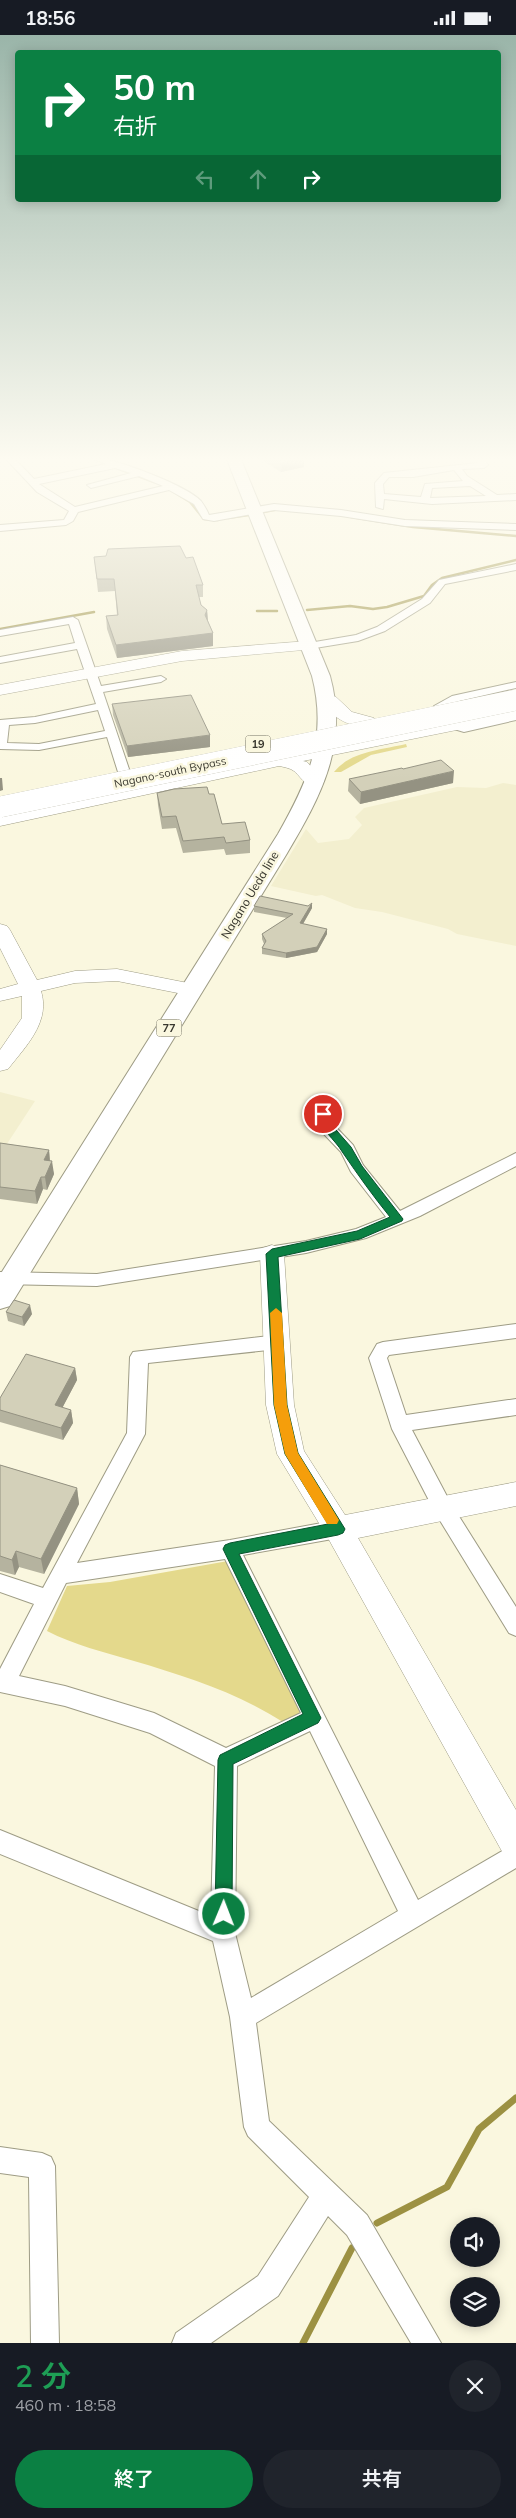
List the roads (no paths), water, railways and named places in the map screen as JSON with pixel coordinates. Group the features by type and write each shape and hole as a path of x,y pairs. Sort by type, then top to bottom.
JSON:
{"highway":[{"name":"19","path":"0,820 280,760 367,721 516,690"},
{"name":"Nagano-south Bypass","path":"0,803 516,698"},
{"name":"Nagano-south Bypass","path":"0,807 516,698"},
{"path":"329,701 345,716 367,721"},
{"path":"421,710 408,718 418,727 430,729"},
{"name":"19","path":"0,798 124,772 327,740 450,726 516,712"},
{"path":"280,760 300,766 314,781"}],"main road":[{"name":"Nagano Ueda line","path":"0,1299 6,1278 193,990 306,800 314,781 327,740 329,701 321,675 276,565"}],"street":[{"path":"0,690 182,656 309,646 358,637 381,629 426,601 442,582 516,567"},
{"path":"0,633 73,620 124,772"},
{"path":"0,660 80,645"},
{"path":"96,690 161,679"},
{"path":"440,706 456,698 516,685"},
{"path":"102,706 35,719 4,722 1,746 39,747 111,733"},
{"path":"450,726 464,729 516,717"},
{"path":"1,933 30,988 34,1012 1,1062"},
{"path":"0,995 75,977 118,975 193,990"},
{"path":"323,1114 325,1125 347,1149 357,1168 398,1219"},
{"path":"6,1278 97,1280 272,1254 360,1234 398,1219 516,1159"},
{"path":"272,1254 280,1405 292,1454 338,1529 516,1843"},
{"path":"516,1331 383,1349 378,1358 400,1424 443,1508 510,1605 516,1626"},
{"path":"226,1760 154,1724 65,1696 4,1683 47,1599 136,1435 139,1357 278,1342"},
{"path":"400,1424 516,1407"},
{"path":"60,1575 230,1549 516,1495"},
{"path":"230,1549 413,1915"},
{"path":"0,1583 47,1599"},
{"path":"226,1760 313,1718"},
{"path":"226,1760 224,1933 243,2017 257,2127 357,2225 427,2343"},
{"path":"0,1842 224,1933"},
{"path":"243,2017 516,1855"},
{"path":"0,2160 42,2166 45,2343"},
{"path":"186,2343 268,2286 326,2195"}],"waterway":[{"path":"307,610 350,606 373,609 387,607 424,596 432,585 442,578 497,565"},
{"path":"257,611 277,611"},
{"path":"0,629 94,612"},
{"path":"377,2223 447,2187 479,2129 516,2098"},
{"path":"303,2343 352,2248"}]}
